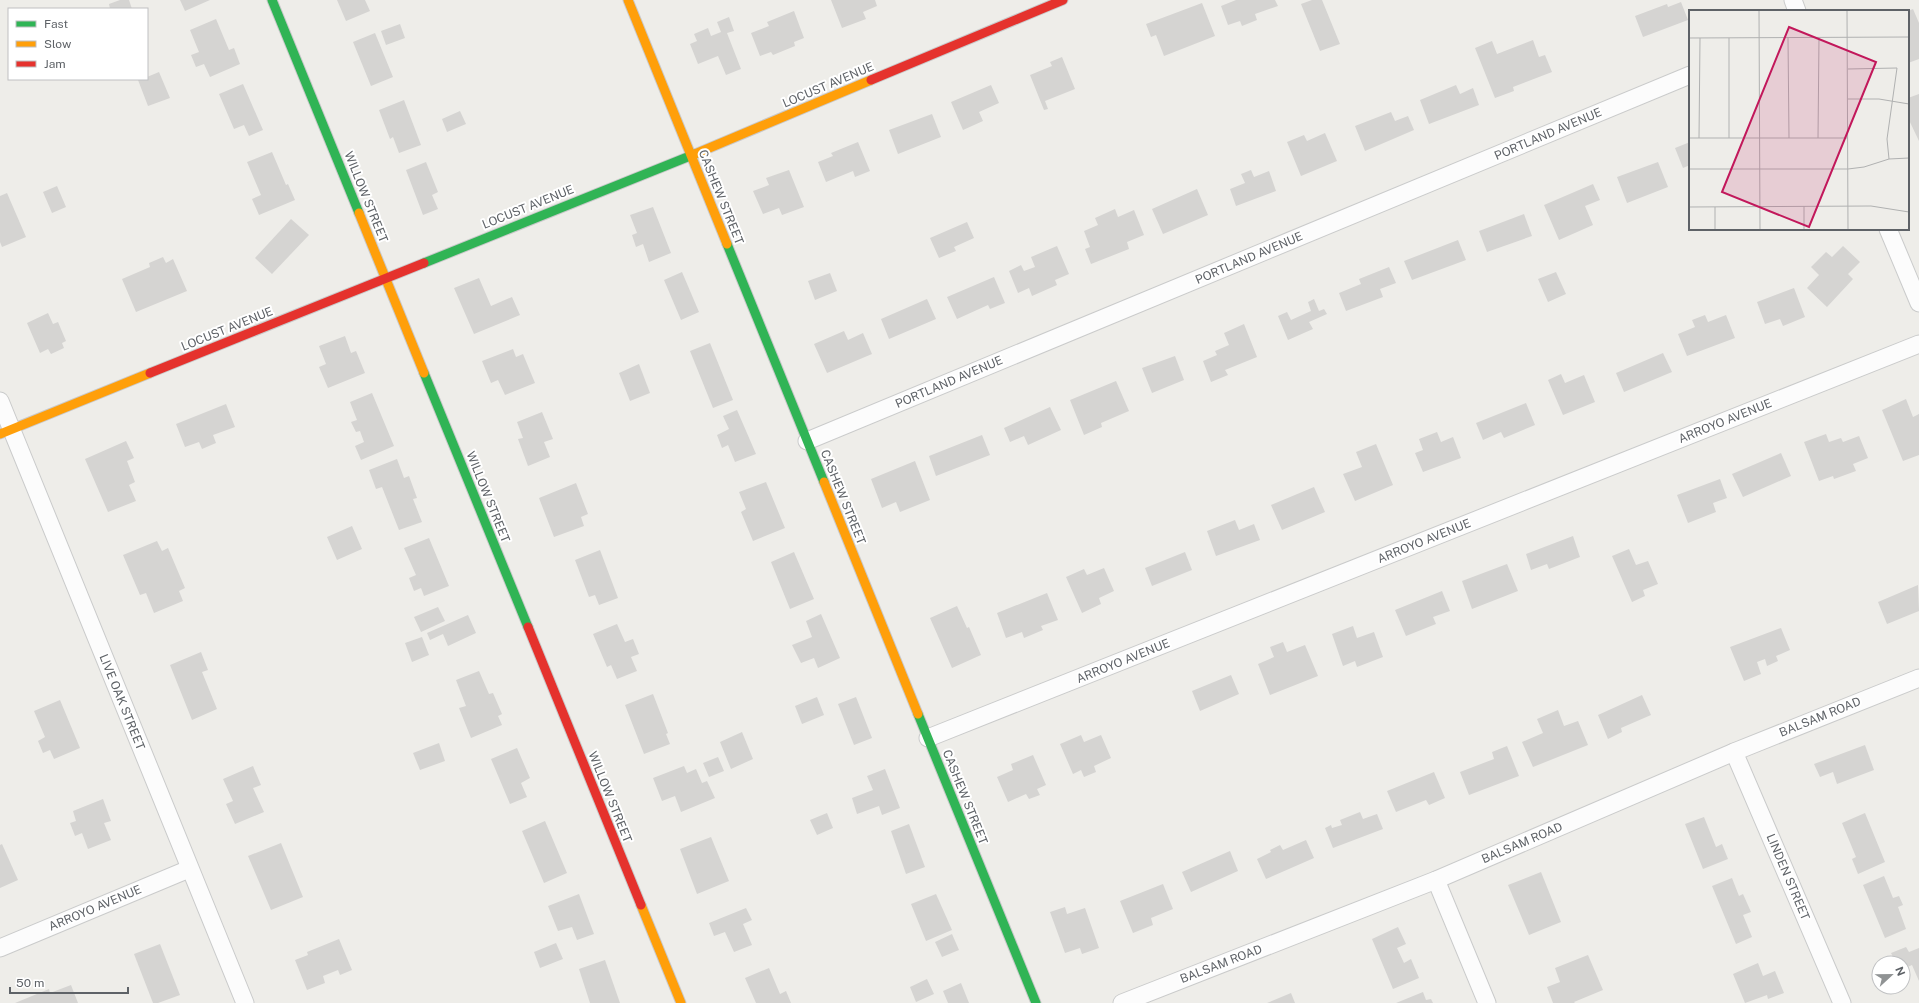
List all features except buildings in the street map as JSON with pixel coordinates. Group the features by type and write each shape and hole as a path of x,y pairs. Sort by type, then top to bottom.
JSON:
{"street":[{"name":"WILLOW STREET","path":"272,0 681,1003"},
{"name":"CASHEW STREET","path":"628,0 1036,1003"},
{"name":"LOCUST AVENUE","path":"6,431 691,155 1063,0"},
{"path":"1793,0 1797,10"},
{"name":"PORTLAND AVENUE","path":"807,441 1689,75"},
{"path":"1888,230 1919,303"},
{"name":"ARROYO AVENUE","path":"928,738 1919,344"},
{"name":"LIVE OAK STREET","path":"0,401 6,431 245,1003"},
{"name":"BALSAM ROAD","path":"1122,1003 1436,880 1734,752 1919,678"},
{"name":"LINDEN STREET","path":"1734,752 1842,1003"},
{"name":"ARROYO AVENUE","path":"0,948 190,869"},
{"path":"1436,880 1487,1003"}],"traffic: fast":[{"path":"272,0 359,213"},
{"path":"424,263 695,154"},
{"path":"727,244 824,482"},
{"path":"424,373 528,627"},
{"path":"918,714 1036,1003"}],"traffic: slow":[{"path":"628,0 727,244"},
{"path":"695,154 871,80"},
{"path":"359,213 424,373"},
{"path":"0,434 150,373"},
{"path":"824,482 918,714"},
{"path":"641,905 681,1003"}],"traffic: jam":[{"path":"871,80 1063,0"},
{"path":"150,373 424,263"},
{"path":"528,627 641,905"}]}
